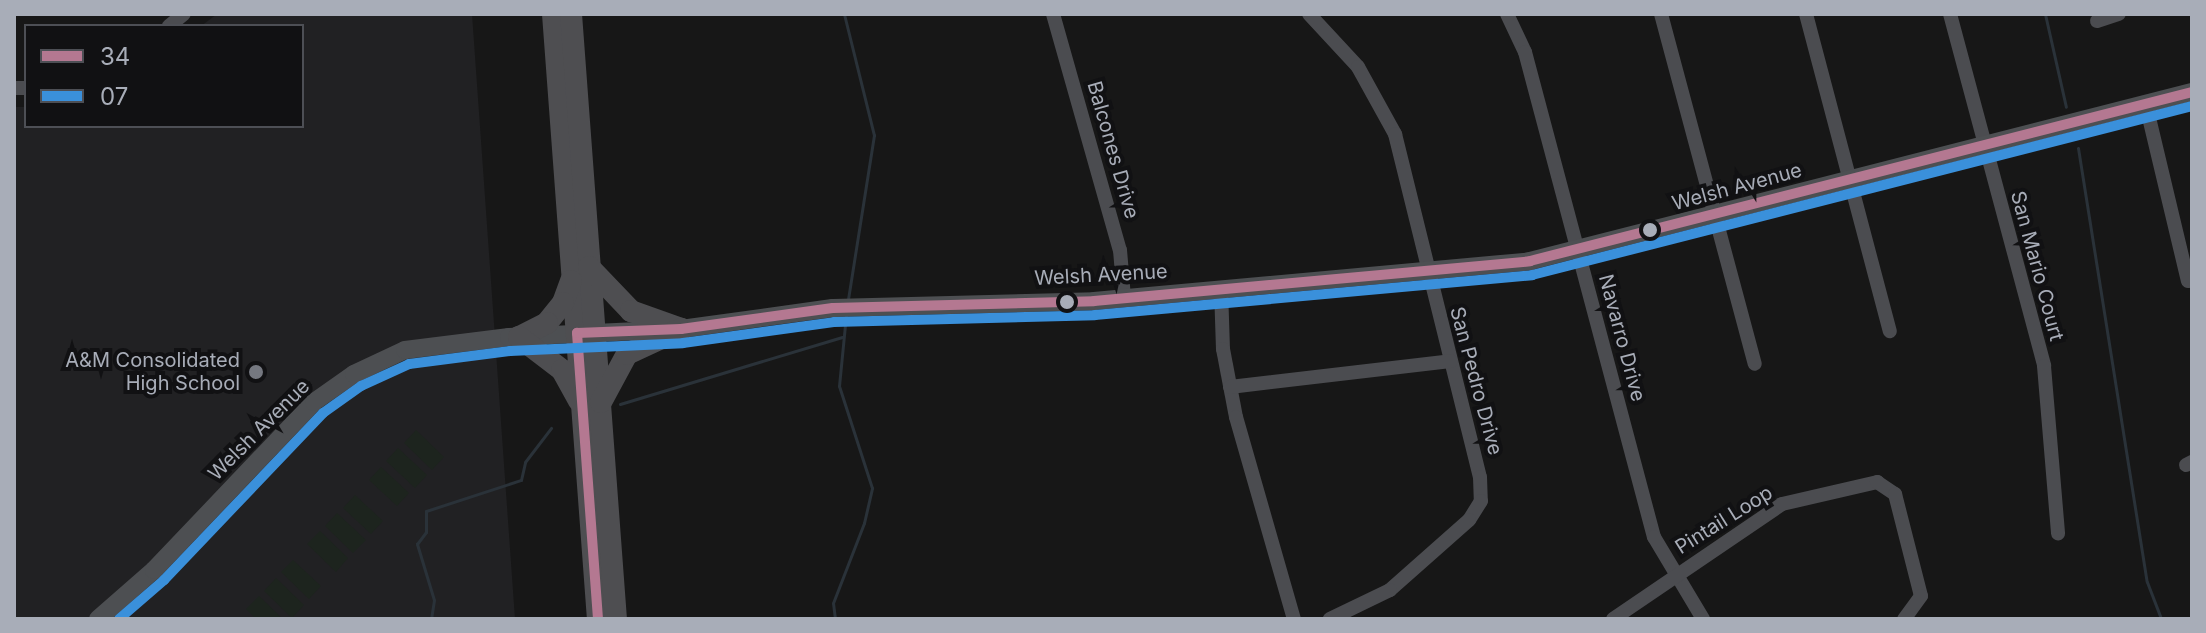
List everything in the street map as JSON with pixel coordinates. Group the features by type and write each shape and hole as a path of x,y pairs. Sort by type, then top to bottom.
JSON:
{"highway":[{"path":"553,14 591,407 616,619"},
{"path":"571,14 580,271 558,310 519,337 562,370 591,407"},
{"path":"580,271 631,311 681,329"},
{"path":"598,619 591,407 627,354 681,329"}],"main road":[{"name":"Welsh Avenue","path":"98,619 154,570 302,413 340,382 405,350 519,337 681,329 833,308 1124,298 1427,273 1579,252 1849,179 2192,92"}],"street":[{"name":"Balcones Drive","path":"1053,14 1120,250 1124,298"},
{"name":"San Pedro Drive","path":"1309,14 1358,67 1395,134 1480,477 1481,501 1469,520 1390,590 1330,619"},
{"name":"Navarro Drive","path":"1507,14 1525,52 1654,537 1673,575 1703,619"},
{"path":"1661,14 1755,364"},
{"path":"1806,14 1890,331"},
{"name":"San Mario Court","path":"1950,14 2044,366 2058,533"},
{"path":"2097,21 2119,14"},
{"path":"2146,105 2188,281"},
{"path":"1221,289 1230,387 1294,619"},
{"path":"1230,387 1450,361"},
{"name":"Pintail Loop","path":"1673,575 1782,504 1877,482 1895,494 1921,596 1904,619"},
{"path":"1613,619 1673,575"}],"shaded area":[{"name":"A&M Consolidated High School","path":"217,14 472,14 515,619 14,619 14,107 24,107 24,128 304,128 304,24 204,24"},
{"path":"416,430 444,457 432,470 404,443"},
{"path":"398,448 427,475 415,488 386,461"},
{"path":"381,467 409,493 397,506 369,480"},
{"path":"355,495 383,521 371,534 343,508"},
{"path":"337,513 366,540 353,553 325,526"},
{"path":"320,531 348,558 336,572 307,544"},
{"path":"293,560 321,586 309,599 281,572"},
{"path":"276,578 304,605 292,618 264,591"},
{"path":"259,596 283,619 256,619 246,609"}],"waterway":[{"path":"844,14 874,135 848,300"},
{"path":"2045,14 2066,107"},
{"path":"2078,148 2147,582 2161,619"},
{"path":"835,619 833,603 864,523 872,488 839,386 846,315"},
{"path":"620,404 842,337"},
{"path":"431,619 434,600 417,544 426,532 426,511 521,480 525,462 551,428"}],"transit line":[{"name":"34","path":"598,619 577,333 681,329 833,308 1094,301 1530,261 2192,92"},
{"name":"07","path":"119,619 164,580 323,413 361,386 409,364 510,351 683,343 834,322 1095,315 1532,275 2192,106"}],"place":[{"name":"A&M Consolidated High School","path":"256,372"}]}
